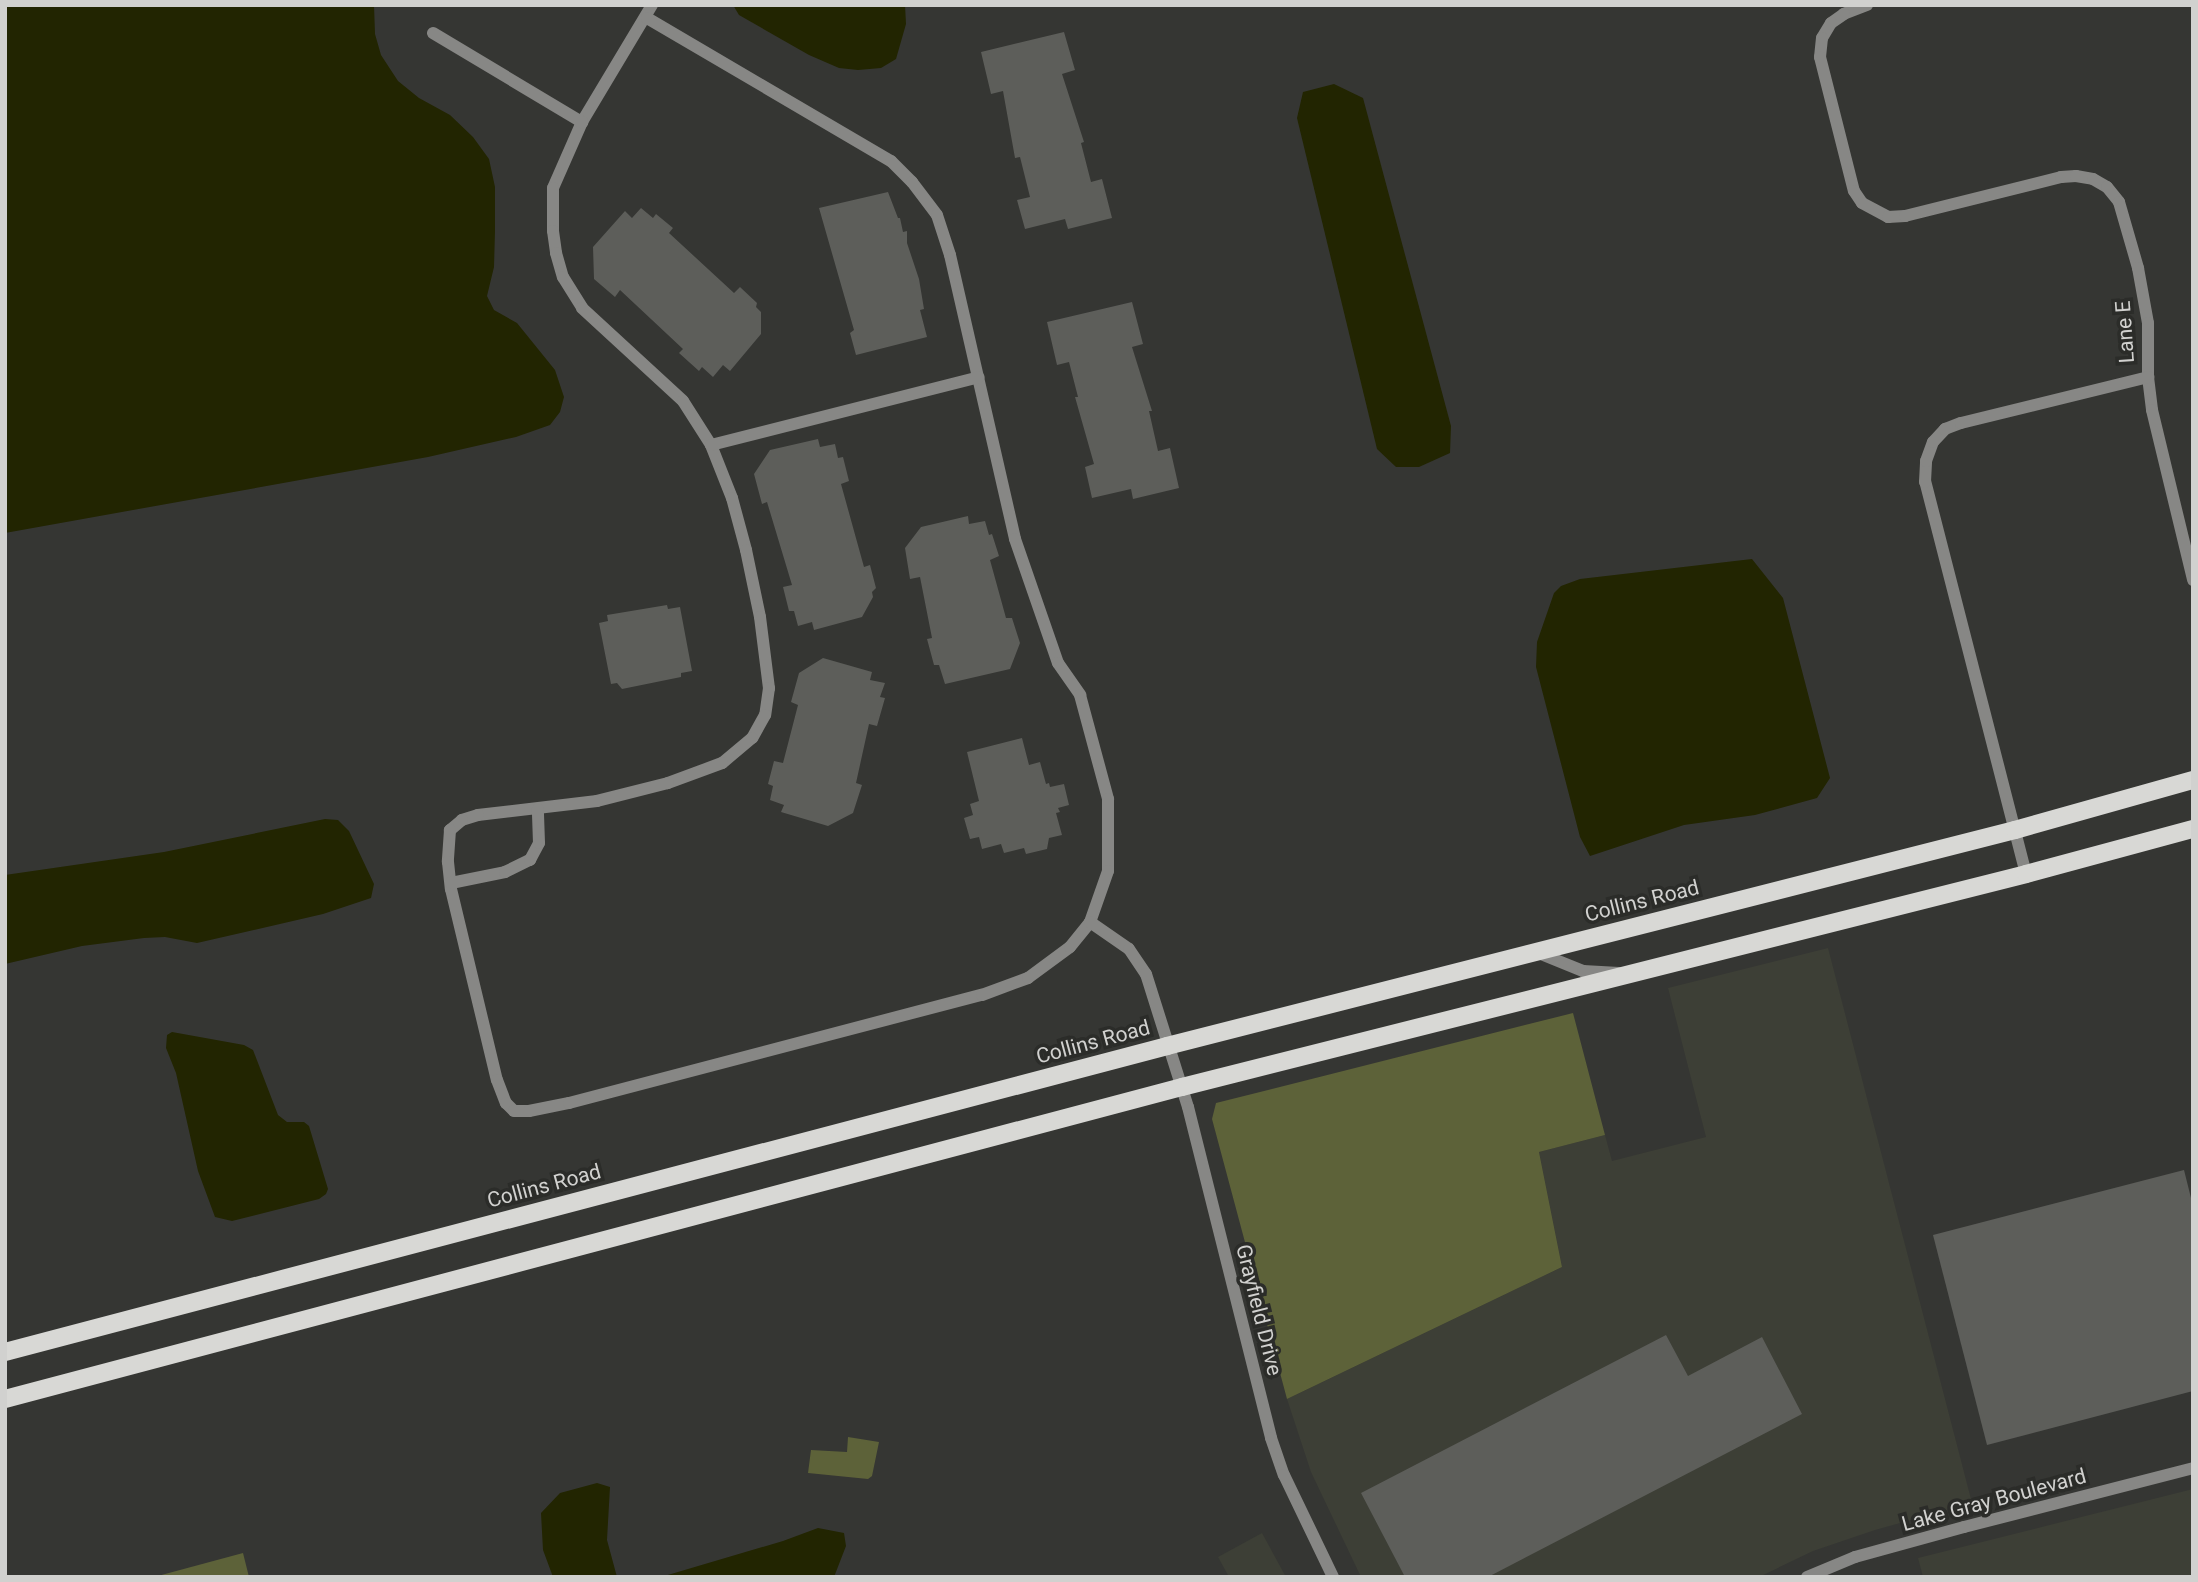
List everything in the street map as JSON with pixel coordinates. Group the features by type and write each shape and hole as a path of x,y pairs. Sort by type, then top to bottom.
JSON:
{"main road":[{"name":"Collins Road","path":"5,1352 1167,1046 2015,830 2193,779"},
{"path":"5,1399 1182,1087 2026,874 2193,829"}],"street":[{"name":"Lane E","path":"1867,5 1831,23 1822,38 1820,57 1854,191 1862,203 1888,217 1905,216 2061,177 2093,178 2107,187 2119,202 2138,268 2148,323 2148,377 1945,429 1933,442 1926,461 1925,482 2026,874"},
{"path":"649,11 891,161 912,182 937,215 950,255 1026,574 1058,663 1080,695 1108,799 1108,871 1090,922 1070,947 1028,978 982,995 569,1103 514,1111 506,1104 497,1080 451,883 448,862 450,830 462,820 478,815 538,809 621,795 668,783 722,763 752,738 765,715 769,688 760,617 732,498 711,445 683,401 582,308 563,277 552,231 553,188 582,122 649,11"},
{"path":"433,33 582,122"},
{"path":"711,445 979,377"},
{"path":"2148,377 2152,410 2193,580"},
{"path":"451,883 505,872 530,860 539,843 538,809"},
{"name":"Grayfield Drive","path":"1090,922 1129,949 1146,974 1182,1087 1271,1438 1284,1475 1333,1577"},
{"path":"1536,951 1583,971 1632,974"},
{"name":"Lake Gray Boulevard","path":"1807,1577 1855,1557 2193,1468"}],"shaded area":[{"path":"5,5 374,5 375,34 381,55 398,81 419,98 450,115 473,137 489,159 495,187 495,231 494,267 487,296 494,310 517,323 555,370 564,397 560,412 550,425 516,437 428,457 5,533"},
{"path":"733,5 905,5 906,24 896,59 881,68 839,68 809,55 739,15"},
{"path":"1334,84 1363,98 1451,426 1450,453 1419,467 1396,467 1377,449 1297,118 1303,92"},
{"path":"1752,559 1783,598 1830,778 1817,798 1755,815 1684,825 1590,856 1580,837 1536,667 1537,642 1554,593 1561,586 1580,579"},
{"path":"325,819 338,820 349,831 374,884 371,898 323,914 197,943 165,937 144,938 82,946 5,964 5,875 164,852"},
{"path":"1828,948 1972,1503 1875,1530 1813,1551 1759,1577 1361,1577 1311,1472 1287,1399 1562,1267 1539,1152 1605,1135 1612,1161 1706,1137 1668,988"},
{"path":"1573,1013 1605,1135 1539,1152 1562,1267 1287,1399 1212,1119 1216,1103"},
{"path":"172,1032 244,1045 253,1050 278,1115 287,1122 304,1122 309,1126 328,1189 326,1194 319,1199 232,1221 215,1217 198,1171 176,1073 166,1048 167,1035"},
{"path":"848,1437 879,1442 872,1476 868,1479 808,1473 811,1450 847,1452"},
{"path":"597,1483 610,1487 607,1540 617,1577 553,1577 543,1550 541,1513 560,1493"},
{"path":"2193,1489 2193,1577 1923,1577 1918,1558"},
{"path":"818,1528 844,1533 846,1546 834,1577 661,1577 783,1541"},
{"path":"1262,1533 1286,1577 1229,1577 1218,1557"},
{"path":"243,1553 249,1577 154,1577"}],"building":[{"path":"1064,32 1075,70 1062,74 1084,142 1081,143 1091,182 1102,179 1112,218 1068,229 1065,219 1025,229 1017,200 1030,197 1020,157 1015,158 1003,91 991,94 981,52"},
{"path":"888,192 900,218 903,232 907,231 907,243 919,279 924,309 920,310 927,337 856,355 850,333 854,330 819,208"},
{"path":"641,208 653,218 656,214 673,228 669,233 734,293 740,287 757,303 756,307 761,312 761,334 730,371 723,365 713,377 702,367 699,371 679,353 683,349 620,290 615,297 594,279 593,247 625,211 632,218"},
{"path":"1132,302 1143,344 1132,347 1152,411 1149,411 1158,451 1170,448 1179,488 1133,499 1131,489 1092,498 1085,467 1094,464 1075,397 1078,397 1069,362 1057,365 1047,322"},
{"path":"818,439 820,447 835,444 838,458 843,457 849,481 841,484 864,567 870,565 876,588 862,617 814,630 812,622 798,626 794,611 789,611 783,587 792,585 767,502 762,504 754,474 770,450"},
{"path":"968,516 969,524 985,521 989,535 992,534 999,556 990,560 1006,618 1012,618 1020,643 1010,669 945,684 939,665 934,665 927,639 932,638 920,577 910,579 905,548 921,527"},
{"path":"667,605 668,609 680,607 692,671 681,673 681,677 622,689 617,683 611,684 599,623 608,621 607,615"},
{"path":"823,658 872,672 870,680 885,683 880,697 885,698 877,726 869,724 856,783 862,785 853,813 828,826 781,812 784,805 770,800 773,786 768,784 774,761 783,763 798,705 791,702 799,673"},
{"path":"1022,738 1029,765 1040,762 1046,784 1049,783 1050,787 1064,784 1069,805 1058,808 1060,812 1056,813 1062,835 1049,838 1047,849 1026,854 1024,848 1004,853 1001,844 982,849 979,837 970,839 964,818 973,815 970,804 979,801 967,752"},
{"path":"2184,1170 2193,1206 2193,1391 1987,1445 1933,1235"},
{"path":"1666,1335 1688,1376 1762,1337 1802,1414 1488,1577 1405,1577 1361,1493"}]}
